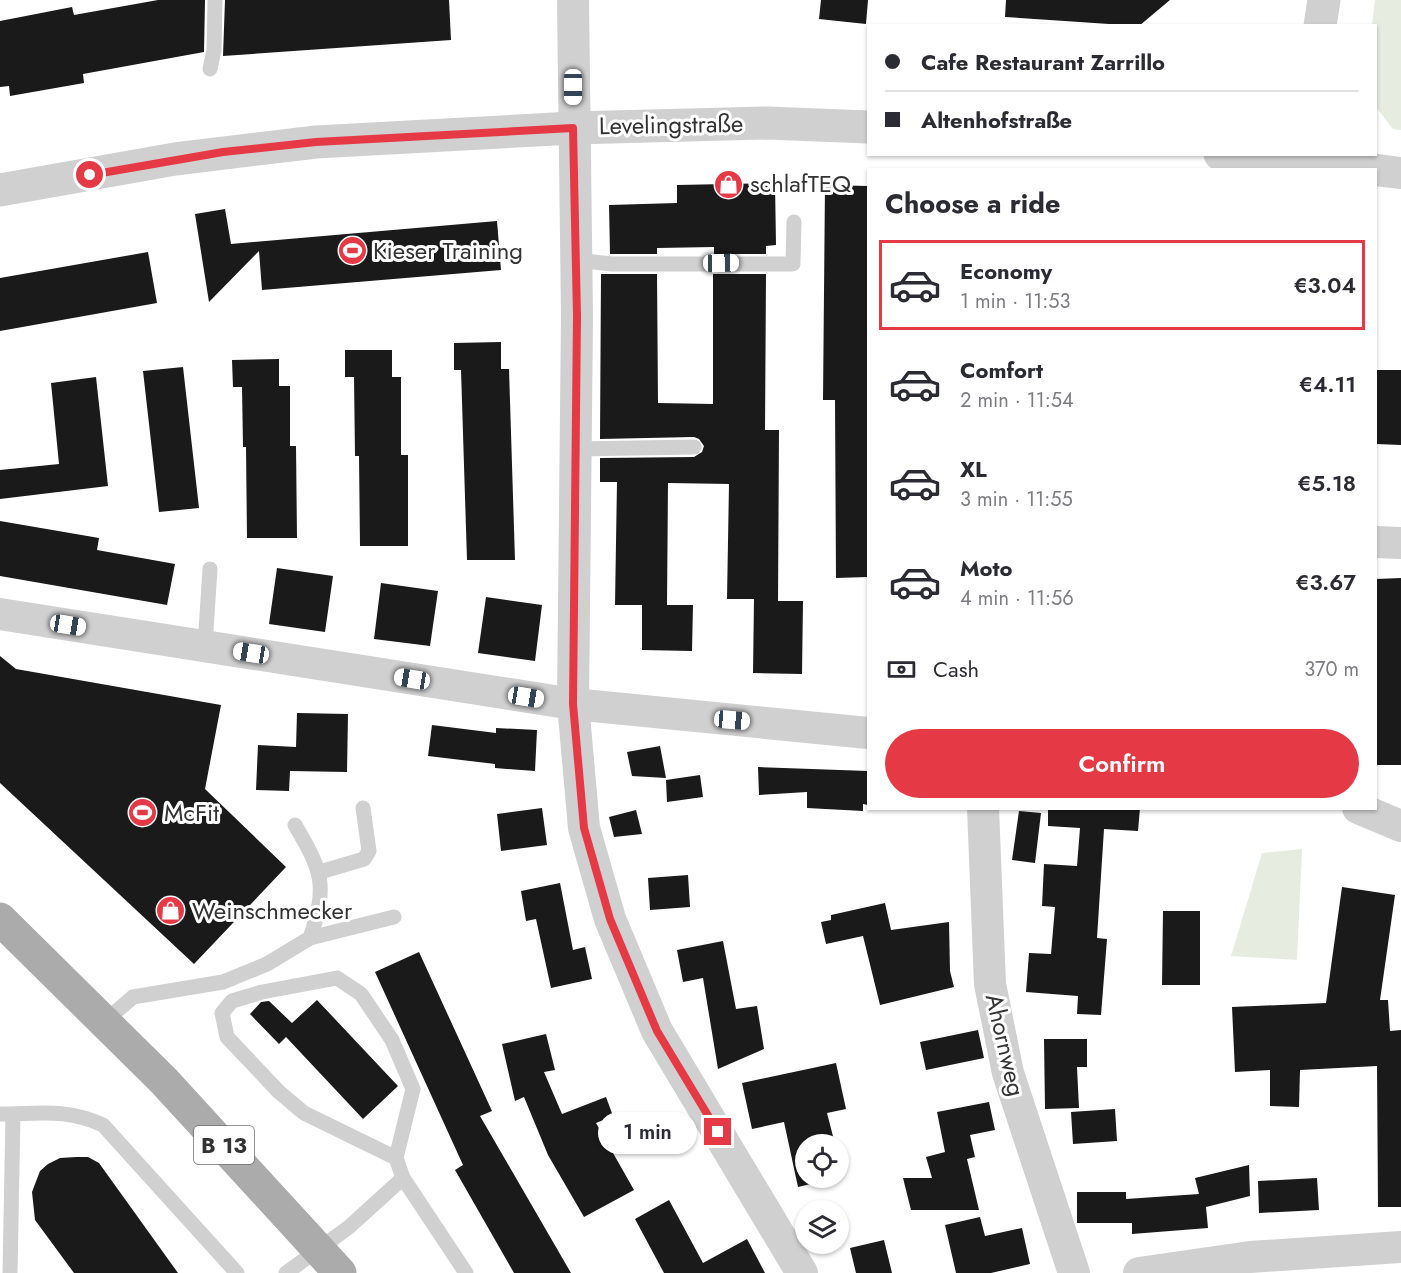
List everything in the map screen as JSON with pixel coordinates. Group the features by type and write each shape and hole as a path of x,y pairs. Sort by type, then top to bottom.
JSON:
{"main road":[{"name":"B 13","path":"0,919 164,1081 320,1248 340,1273"}],"street":[{"path":"573,0 576,449 573,704 584,828 610,919 657,1031 802,1273"},
{"path":"1320,24 1324,0"},
{"name":"Levelingstraße","path":"4,191 223,152 316,142 573,128 767,123 867,127"},
{"path":"1240,156 1351,168"},
{"path":"1377,170 1401,173"},
{"path":"1377,542 1401,543"},
{"path":"0,614 573,704 867,733"},
{"name":"Ahornweg","path":"983,810 990,984 1008,1073 1074,1273"},
{"path":"1363,810 1401,826"},
{"path":"1139,1273 1250,1257 1401,1247"}],"lane":[{"path":"210,69 214,50 215,0"},
{"path":"575,260 612,264 793,264 794,222"},
{"path":"576,449 694,447"},
{"path":"205,646 210,569"},
{"path":"320,872 364,859 369,852 363,808"},
{"path":"296,825 320,872 321,896 310,938"},
{"path":"104,1022 134,997 223,982 267,964 310,938 394,917"},
{"path":"396,1158 304,1113 279,1092 227,1037 222,1013 232,1001 262,992 337,978 362,994 392,1040 412,1089 396,1158 403,1178 466,1273"},
{"path":"23,1273 10,1266 7,1114 54,1113 82,1115 103,1125 237,1273"},
{"path":"286,1273 349,1227 403,1178"}],"shaded area":[{"path":"1375,0 1401,0 1401,130 1393,129 1377,108 1377,24 1372,24"},
{"path":"1302,849 1297,960 1231,956 1262,853"}],"building":[{"path":"158,0 205,0 204,52 83,74 84,83 10,96 9,86 0,87 0,21 72,7 74,15"},
{"path":"225,0 449,0 451,40 223,56"},
{"path":"821,0 868,0 866,24 819,19"},
{"path":"1006,0 1170,0 1141,24 1005,17"},
{"path":"775,183 776,245 766,246 766,254 714,254 714,247 657,248 657,254 610,254 609,205 677,203 677,185"},
{"path":"825,185 867,186 867,577 836,578 835,400 823,400"},
{"path":"225,209 231,244 497,221 501,270 262,290 259,251 209,302 195,214"},
{"path":"148,252 157,303 0,331 0,278"},
{"path":"601,274 657,274 658,403 713,404 713,274 766,274 765,430 779,430 778,601 803,601 802,674 753,673 754,599 727,599 729,484 668,483 667,605 693,605 692,651 642,650 642,605 615,605 617,482 600,482 600,458 694,457 702,452 704,446 699,439 694,437 600,439"},
{"path":"501,342 501,369 509,369 515,560 467,560 461,370 454,370 454,343"},
{"path":"345,350 392,350 392,377 401,377 401,455 408,455 408,546 360,546 359,456 355,456 354,377 345,377"},
{"path":"279,359 279,386 290,386 290,446 296,446 297,538 247,538 246,447 243,447 242,387 233,387 232,360"},
{"path":"183,367 199,508 159,512 143,371"},
{"path":"1377,370 1401,370 1401,445 1377,444"},
{"path":"96,377 108,486 0,499 0,470 59,464 51,383"},
{"path":"0,521 99,538 97,550 175,564 167,605 0,576"},
{"path":"277,568 333,576 325,632 269,624"},
{"path":"1401,578 1401,765 1377,765 1377,579"},
{"path":"381,583 438,591 430,646 374,639"},
{"path":"486,597 542,605 535,661 478,653"},
{"path":"0,656 16,669 221,705 205,789 286,867 194,964 0,783"},
{"path":"297,713 348,714 347,772 290,771 289,791 256,790 258,745 296,747"},
{"path":"432,725 496,733 496,728 537,730 535,771 495,768 495,764 428,756"},
{"path":"660,746 666,778 632,776 627,752"},
{"path":"758,767 867,771 867,805 863,804 863,811 807,808 807,792 759,795"},
{"path":"700,775 703,797 667,802 666,780"},
{"path":"542,808 547,845 501,851 497,814"},
{"path":"636,810 642,834 614,837 609,817"},
{"path":"1048,810 1140,810 1138,831 1104,829 1097,938 1107,939 1101,1015 1077,1014 1078,996 1026,992 1029,953 1051,954 1055,907 1042,906 1044,864 1077,866 1080,828 1048,826"},
{"path":"1019,811 1041,813 1035,863 1012,860"},
{"path":"688,875 690,907 650,910 648,878"},
{"path":"560,883 573,950 585,947 592,979 551,988 536,919 526,921 521,891"},
{"path":"1342,887 1395,895 1380,1000 1388,1000 1390,1031 1401,1030 1401,1207 1378,1207 1377,1066 1300,1070 1299,1107 1270,1106 1270,1070 1235,1072 1232,1007 1326,1003"},
{"path":"885,903 891,930 949,922 950,971 954,987 880,1005 863,936 826,944 821,922 831,920 831,915"},
{"path":"1163,911 1200,911 1200,985 1162,985"},
{"path":"723,941 736,1009 757,1006 764,1049 718,1069 703,978 683,982 677,950"},
{"path":"419,952 492,1111 480,1116 571,1273 514,1273 455,1170 463,1165 375,972"},
{"path":"317,1000 398,1086 363,1119 286,1037 279,1044 250,1014 261,1002 269,1001 292,1023"},
{"path":"978,1030 984,1058 926,1070 920,1042"},
{"path":"546,1034 555,1070 544,1072 562,1114 606,1097 613,1116 596,1123 634,1190 584,1217 548,1155 524,1097 515,1101 502,1044"},
{"path":"1044,1039 1087,1039 1087,1067 1077,1067 1079,1108 1045,1109"},
{"path":"836,1063 846,1109 827,1113 832,1134 795,1134 795,1173 784,1122 752,1129 742,1083"},
{"path":"989,1102 995,1130 970,1135 975,1157 967,1159 979,1210 911,1210 903,1178 932,1178 926,1157 945,1152 937,1112"},
{"path":"1115,1109 1117,1141 1073,1144 1071,1112"},
{"path":"88,1157 99,1163 178,1273 74,1273 35,1220 32,1192 40,1171 48,1164 60,1158"},
{"path":"1249,1165 1250,1196 1206,1207 1208,1228 1132,1234 1132,1223 1077,1223 1077,1192 1126,1192 1126,1199 1199,1194 1195,1178"},
{"path":"1317,1178 1319,1210 1259,1213 1258,1181"},
{"path":"669,1200 703,1263 747,1239 765,1273 664,1273 635,1219"},
{"path":"980,1217 985,1236 1022,1228 1030,1264 991,1273 956,1273 945,1225"},
{"path":"884,1240 892,1273 856,1273 850,1248"}],"place":[{"name":"schlafTEQ","path":"729,184"},
{"name":"Kieser Training","path":"352,251"},
{"name":"McFit","path":"143,813"},
{"name":"Weinschmecker","path":"171,911"}],"route":[{"path":"90,175 175,159 316,142 573,128 577,316 573,704 584,828 610,919 657,1031 718,1132"}]}
